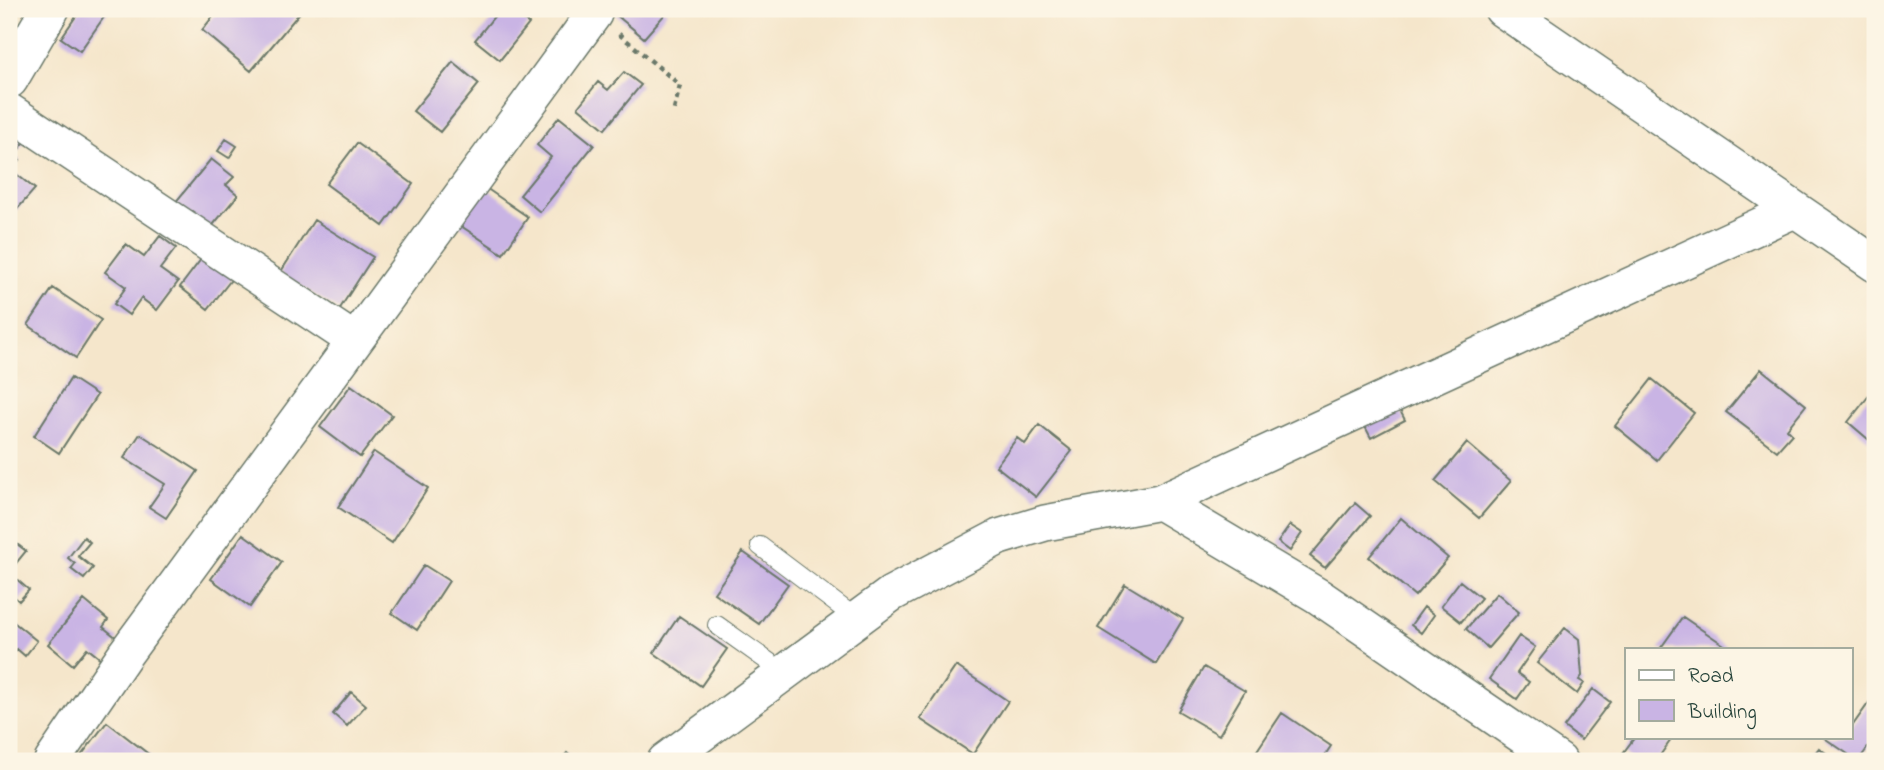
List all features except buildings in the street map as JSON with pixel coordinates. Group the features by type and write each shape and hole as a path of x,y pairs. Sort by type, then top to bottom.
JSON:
{"street":[{"path":"9,79 50,9"},
{"path":"1502,9 1875,264"},
{"path":"52,761 125,654 355,341 591,11"},
{"path":"9,111 355,341"},
{"path":"665,761 891,594 999,537 1045,523 1160,502 1794,210"},
{"path":"1160,502 1318,596 1559,761"}],"lane":[{"path":"760,546 857,619"},
{"path":"717,625 783,672"}],"path":[{"path":"591,11 680,85 673,114"}]}
